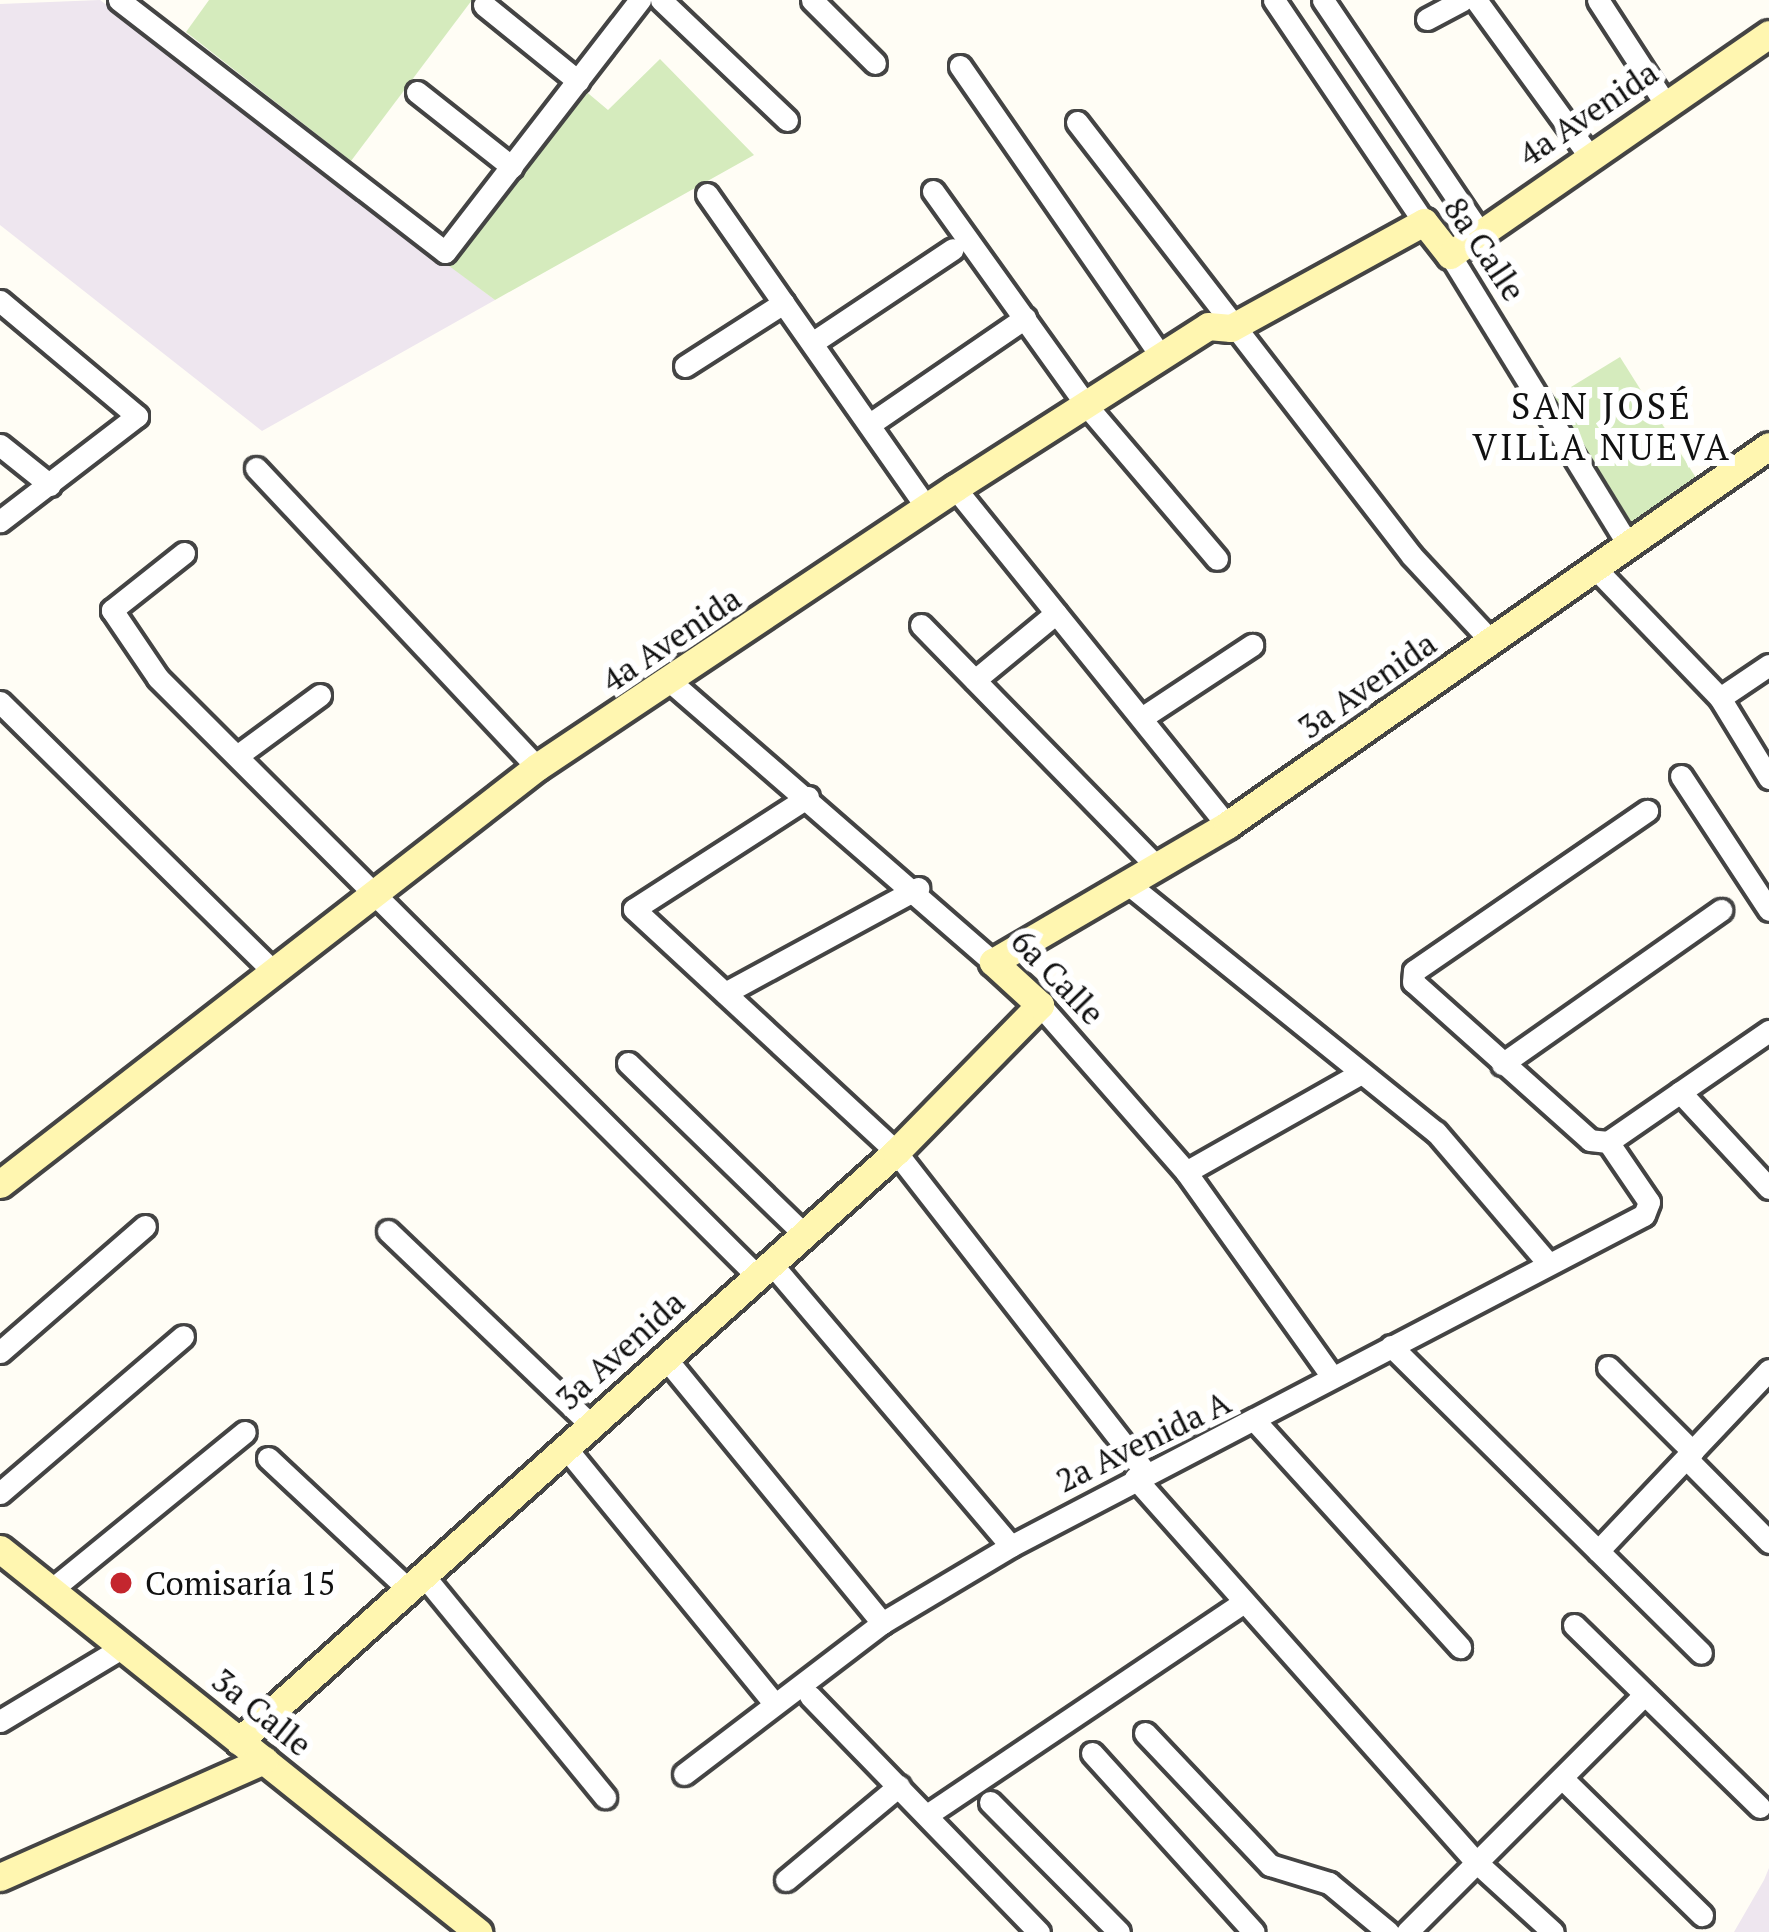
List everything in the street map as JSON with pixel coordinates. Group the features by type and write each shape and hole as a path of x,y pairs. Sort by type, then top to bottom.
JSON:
{"street":[{"path":"119,0 150,9 448,250 640,0"},
{"path":"661,0 787,120"},
{"path":"812,0 875,64"},
{"name":"8a Calle","path":"1274,0 1450,255 1628,544"},
{"path":"1323,0 1480,233"},
{"path":"1427,19 1462,0"},
{"path":"1476,0 1588,154"},
{"path":"1598,0 1665,103"},
{"path":"484,4 578,81"},
{"name":"4a Avenida","path":"1450,255 1588,154 1769,34"},
{"path":"960,67 1160,356"},
{"path":"417,92 512,167"},
{"path":"1077,122 1231,328 1492,642"},
{"path":"933,191 1086,405 1217,559"},
{"path":"707,194 927,508"},
{"name":"4a Avenida","path":"0,1184 370,890 537,767 672,683 955,488 1208,326 1231,328 1424,222"},
{"path":"812,343 953,249"},
{"path":"0,301 134,406 127,432 0,521"},
{"path":"686,366 783,303"},
{"path":"869,424 1025,318"},
{"path":"0,446 50,485"},
{"name":"3a Avenida","path":"993,962 1227,825 1769,446"},
{"path":"256,468 537,767"},
{"path":"955,488 1227,825"},
{"path":"184,553 115,607 158,678 763,1269 1011,1546"},
{"path":"1595,568 1761,747 1769,778"},
{"path":"975,680 1056,613"},
{"path":"921,625 1154,865"},
{"path":"1143,717 1252,644"},
{"path":"1720,698 1769,665"},
{"name":"6a Calle","path":"672,683 918,888 1040,1005 1186,1172 1332,1378"},
{"path":"237,756 320,695"},
{"path":"0,702 271,969"},
{"path":"1681,776 1769,910"},
{"path":"808,797 634,909 896,1152 1141,1476 1244,1602 1475,1861 1553,1932"},
{"path":"1647,812 1414,970 1419,991 1590,1140 1608,1142 1769,1030"},
{"path":"1126,884 1436,1132 1547,1262"},
{"path":"724,994 918,888"},
{"path":"1502,1064 1720,910"},
{"name":"3a Avenida","path":"239,1741 896,1152 1040,1005"},
{"path":"628,1063 804,1234"},
{"path":"1186,1172 1359,1075"},
{"path":"1681,1092 1769,1188"},
{"name":"2a Avenida A","path":"684,1774 882,1623 1011,1546 1141,1476 1256,1422 1547,1262 1644,1215 1649,1202 1608,1142"},
{"path":"0,1352 146,1226"},
{"path":"388,1231 591,1425"},
{"path":"0,1493 183,1336"},
{"path":"1391,1346 1701,1653"},
{"path":"667,1360 882,1623"},
{"path":"1608,1367 1769,1542"},
{"path":"1598,1551 1769,1370"},
{"path":"1256,1422 1460,1647"},
{"path":"51,1590 245,1432"},
{"path":"565,1447 774,1703"},
{"path":"268,1458 416,1583 605,1797"},
{"name":"3a Calle","path":"0,1549 478,1932"},
{"path":"928,1815 1244,1602"},
{"path":"1574,1625 1760,1807"},
{"path":"0,1721 123,1647"},
{"path":"1407,1932 1645,1695"},
{"path":"810,1696 1039,1932"},
{"path":"1145,1733 1270,1865 1329,1883 1388,1932"},
{"path":"1092,1753 1254,1932"},
{"path":"0,1877 264,1760"},
{"path":"1562,1778 1702,1915"},
{"path":"786,1880 899,1786"},
{"path":"990,1802 1119,1932"}],"shaded area":[{"path":"100,0 495,300 262,431 0,225 0,4"},
{"path":"1769,1868 1769,1932 1734,1932 1764,1880"}],"green space":[{"path":"209,0 472,0 351,161 186,32"},
{"path":"660,59 754,155 495,300 445,263 583,89 608,110"},
{"path":"1620,357 1698,481 1631,522 1553,398"}],"place":[{"name":"Comisaría 15","path":"121,1583"}],"district":[{"name":"SAN JOSÉ VILLA NUEVA","path":"1602,426"}]}
